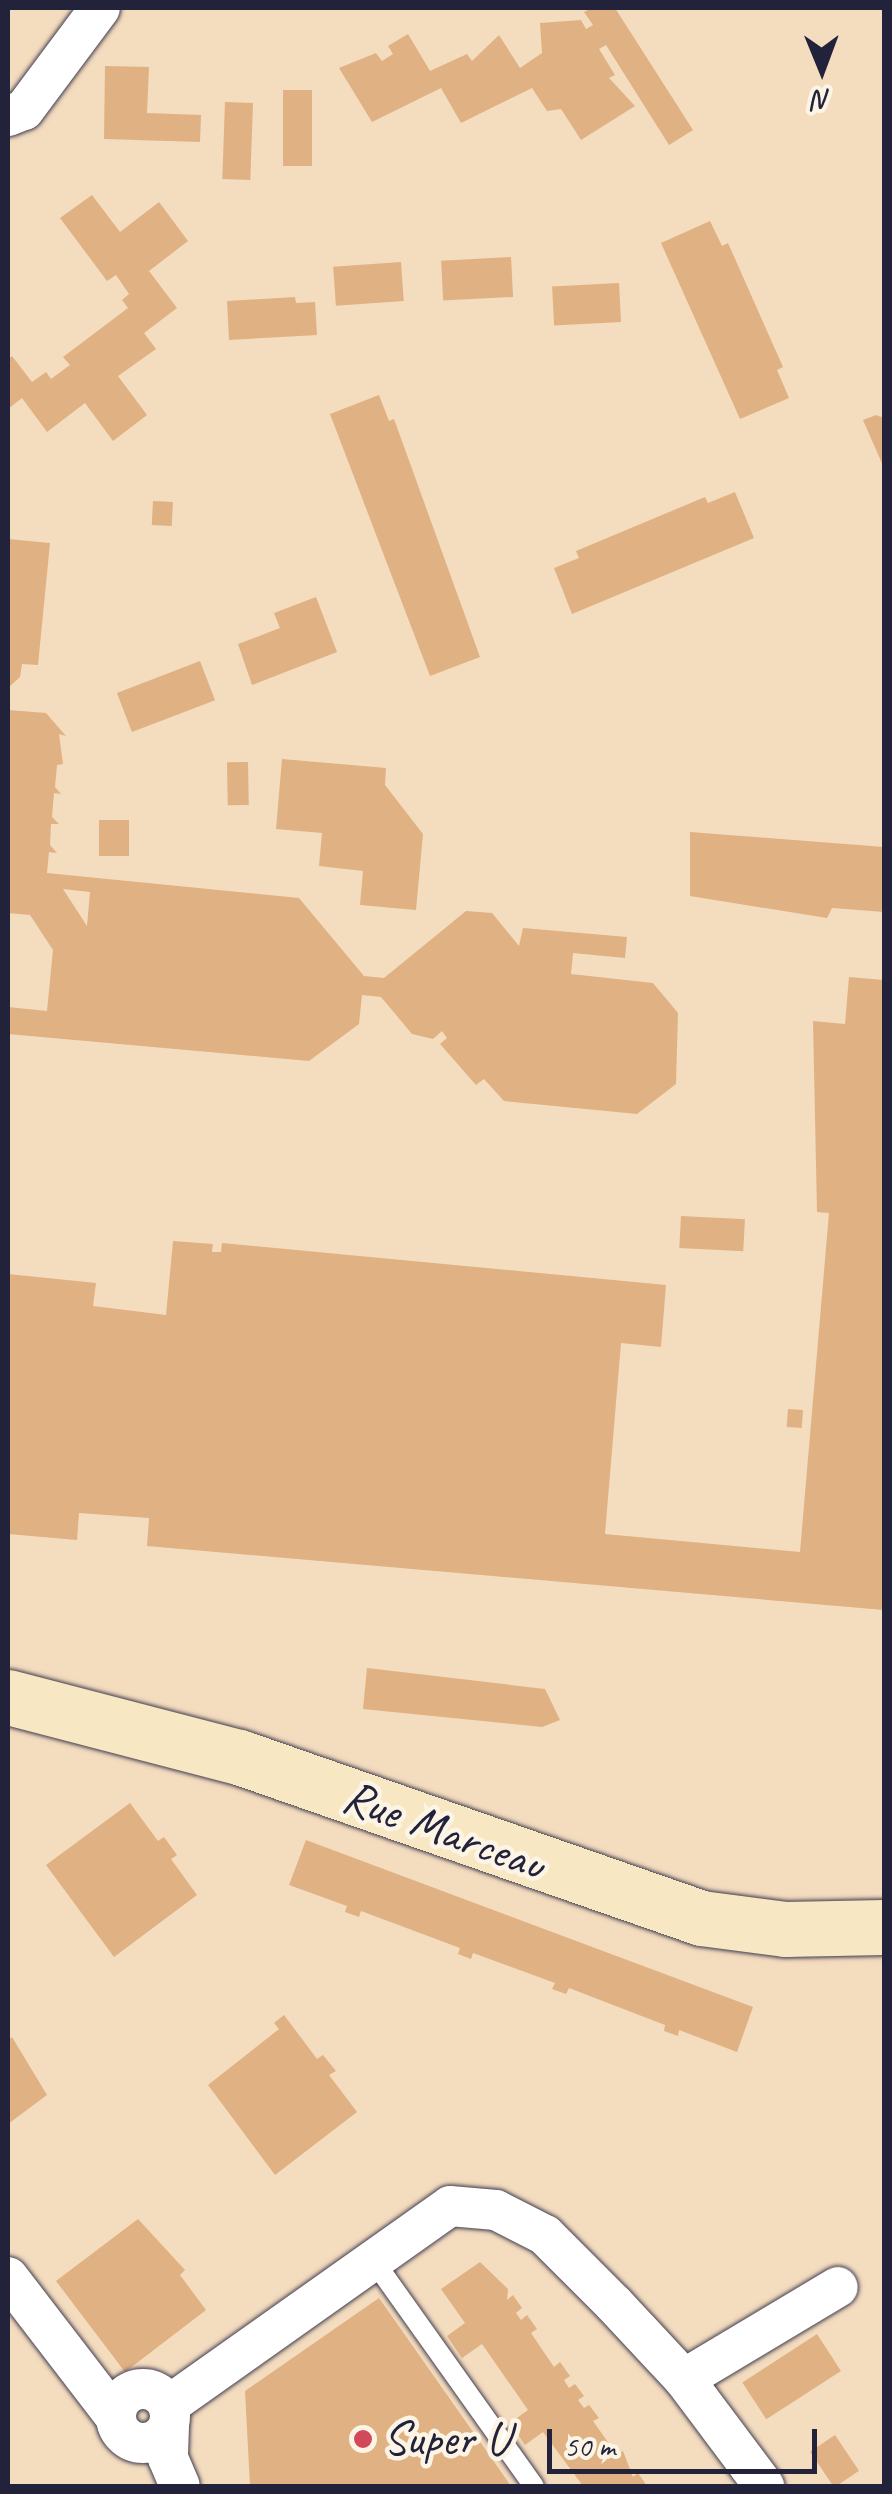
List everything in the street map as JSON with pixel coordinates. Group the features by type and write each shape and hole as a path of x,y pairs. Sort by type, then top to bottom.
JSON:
{"street":[{"path":"8,116 24,110 100,8"},
{"name":"Rue Marceau","path":"8,1697 239,1757 701,1918 784,1929 884,1927"},
{"path":"148,2422 371,2257 450,2206 496,2210 545,2235 684,2380 764,2486"},
{"path":"8,2277 148,2422 179,2486 152,2486 148,2422"},
{"path":"684,2380 838,2287"}],"lane":[{"path":"371,2257 534,2486"}],"building":[{"path":"615,8 693,130 669,145 606,45 599,49 615,75 609,78 635,106 581,140 561,109 547,111 532,88 461,123 441,88 372,122 339,68 376,53 382,61 393,54 388,46 408,34 430,71 467,54 472,61 499,35 520,68 542,53 540,23 581,20 586,29 593,25 584,12"},
{"path":"105,66 149,67 147,113 201,115 200,142 104,139"},
{"path":"283,90 312,90 312,166 283,166"},
{"path":"225,102 253,103 250,180 222,179"},
{"path":"92,195 120,232 159,202 188,241 149,271 177,308 144,333 156,349 118,376 147,415 113,441 85,403 47,432 22,398 8,409 8,359 12,356 32,382 46,372 51,379 70,365 63,357 128,308 122,300 129,294 116,275 107,281 60,218"},
{"path":"710,221 722,246 728,243 783,367 777,370 789,398 740,419 661,243"},
{"path":"511,257 513,297 443,301 441,261"},
{"path":"401,262 404,301 336,306 333,267"},
{"path":"619,283 621,322 554,325 552,287"},
{"path":"295,297 296,303 315,302 317,335 229,340 227,301"},
{"path":"379,395 389,421 394,419 480,657 430,676 330,414"},
{"path":"876,415 884,418 884,468 863,420"},
{"path":"735,492 754,538 572,614 554,568 579,558 576,551 705,497 708,503"},
{"path":"153,501 173,502 172,526 152,525"},
{"path":"8,539 50,543 38,665 22,664 20,677 8,688"},
{"path":"316,597 337,652 252,685 238,644 280,628 274,613"},
{"path":"200,661 215,700 132,732 117,693"},
{"path":"8,710 46,713 66,736 59,734 63,764 57,765 55,787 61,794 54,793 52,817 59,824 51,824 50,845 57,853 49,852 47,873 299,898 364,976 384,978 466,911 492,913 519,946 523,928 627,937 625,958 573,953 571,974 653,983 678,1013 676,1084 637,1114 504,1101 484,1079 476,1085 440,1044 447,1038 442,1031 433,1039 412,1034 381,997 362,995 359,1024 309,1061 8,1034 8,1007 47,1011 53,950 30,915 8,913","holes":["63,889 90,892 87,926"]},
{"path":"282,759 386,768 385,785 423,834 416,910 360,905 363,871 319,866 322,833 276,829"},
{"path":"227,762 248,762 249,805 228,805"},
{"path":"99,820 129,820 129,856 99,856"},
{"path":"690,832 884,847 884,912 832,908 827,918 690,896"},
{"path":"849,977 884,980 884,1610 147,1546 149,1518 79,1513 77,1540 8,1534 8,1274 96,1283 93,1306 166,1315 173,1241 213,1244 212,1252 221,1252 222,1243 666,1285 661,1347 621,1343 605,1534 800,1552 829,1213 817,1212 813,1021 845,1024"},
{"path":"681,1216 745,1219 743,1251 679,1248"},
{"path":"788,1409 803,1410 802,1428 787,1427"},
{"path":"367,1668 545,1689 560,1720 542,1727 363,1709"},
{"path":"130,1803 158,1841 164,1837 177,1855 171,1859 197,1895 114,1957 46,1865"},
{"path":"306,1840 753,2007 737,2052 679,2030 678,2036 664,2031 665,2025 569,1988 566,1994 552,1989 555,1983 473,1953 471,1959 458,1954 460,1948 361,1911 359,1917 345,1912 347,1906 289,1885"},
{"path":"284,2015 317,2059 323,2055 336,2071 329,2075 357,2112 275,2175 208,2085 279,2029 274,2023"},
{"path":"12,2037 47,2095 8,2124 8,2041"},
{"path":"138,2219 185,2270 180,2275 206,2310 125,2372 56,2281"},
{"path":"480,2262 508,2289 507,2300 513,2295 522,2308 516,2313 521,2320 527,2315 537,2329 531,2333 554,2367 560,2362 570,2376 564,2380 569,2388 575,2384 584,2396 578,2400 584,2408 589,2405 599,2418 593,2421 617,2455 623,2451 633,2477 638,2473 647,2486 583,2486 543,2432 525,2445 510,2423 528,2410 482,2344 462,2358 447,2336 465,2323 441,2289"},
{"name":"Super U","path":"379,2298 511,2486 250,2486 245,2391"},
{"path":"817,2334 841,2371 766,2419 742,2382"},
{"path":"835,2435 859,2471 833,2486 810,2452"}],"place":[{"name":"Super U","path":"363,2439"}]}
